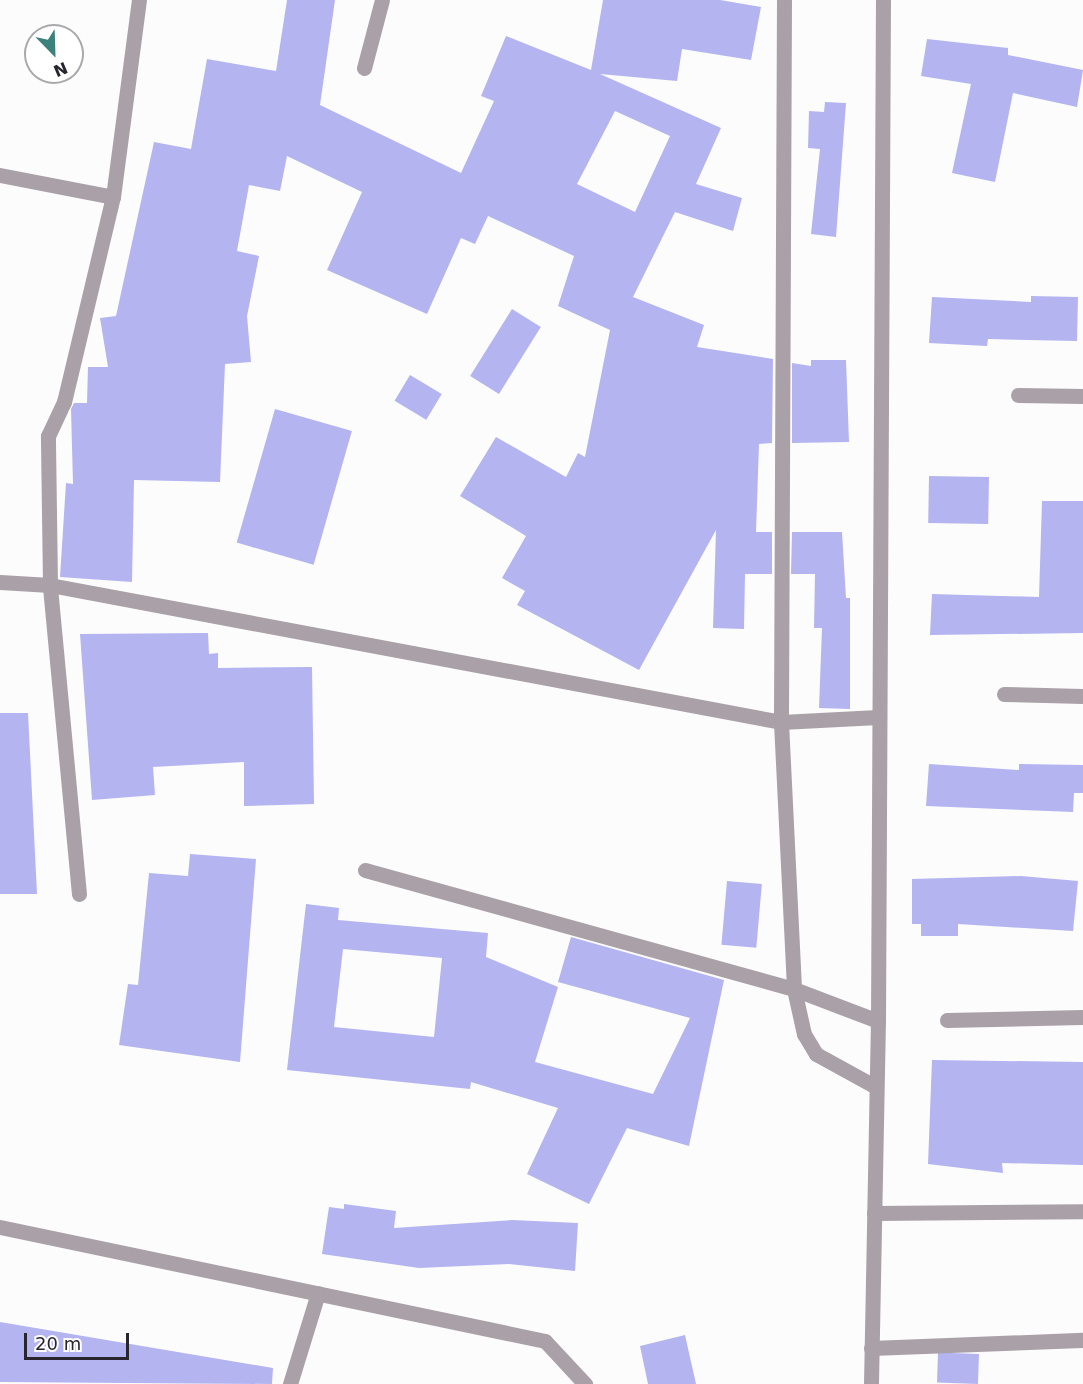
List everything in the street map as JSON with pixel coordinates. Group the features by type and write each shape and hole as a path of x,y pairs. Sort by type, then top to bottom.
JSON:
{"street":[{"path":"79,894 50,585 48,436 64,402 113,197 140,0"},
{"path":"364,68 382,0"},
{"path":"784,0 781,722 794,989 804,1034 816,1054 876,1087"},
{"path":"871,1384 878,1021 878,717 886,111 883,0"},
{"path":"0,175 113,197"},
{"path":"1018,395 1083,396"},
{"path":"0,582 50,585 781,722 878,717"},
{"path":"1004,694 1083,696"},
{"path":"365,870 794,989 878,1021"},
{"path":"947,1020 1083,1017"},
{"path":"874,1213 1083,1211"},
{"path":"0,1227 545,1341 585,1384"},
{"path":"290,1384 318,1293"},
{"path":"871,1348 1083,1340"}],"building":[{"path":"287,0 335,0 320,105 461,173 494,101 481,96 506,36 591,70 603,0 720,0 761,7 751,60 682,49 677,81 600,74 721,128 696,184 742,198 733,231 675,212 633,297 704,325 697,347 773,359 772,443 759,444 756,532 772,532 772,574 745,574 744,629 713,628 716,530 639,670 517,605 525,591 502,578 526,536 460,496 496,437 566,477 578,453 585,457 610,330 558,306 574,256 488,216 475,244 461,238 427,314 327,270 362,192 287,156 280,191 249,185 237,251 259,256 247,316 251,362 225,364 220,482 134,480 132,582 60,577 66,483 73,484 71,409 74,403 87,403 88,367 108,367 100,318 116,316 154,142 191,149 207,59 276,71","holes":["615,111 670,136 635,212 577,184"]},
{"path":"927,39 1008,48 1008,55 1083,70 1077,107 1013,93 995,182 952,173 971,84 921,76"},
{"path":"825,102 846,103 836,237 811,234 820,149 808,148 809,111 824,112"},
{"path":"1031,296 1078,297 1077,341 988,339 987,346 929,343 932,297 1031,302"},
{"path":"512,309 541,327 499,394 470,376"},
{"path":"811,360 846,360 849,442 792,443 792,363 811,366"},
{"path":"410,375 442,394 426,420 395,401"},
{"path":"275,409 352,431 314,565 237,543"},
{"path":"929,476 989,477 988,524 928,523"},
{"path":"1042,501 1083,501 1083,633 930,635 932,594 1039,597"},
{"path":"792,532 842,532 846,598 850,598 850,709 819,708 822,628 814,628 815,574 791,574"},
{"path":"208,633 209,654 218,653 218,668 312,667 314,804 244,806 244,762 153,767 155,795 92,800 80,634"},
{"path":"0,713 28,713 37,894 0,894"},
{"path":"929,764 1019,770 1019,764 1083,765 1083,793 1074,793 1073,812 926,806"},
{"path":"190,854 256,859 240,1062 119,1045 128,984 138,985 149,873 188,876"},
{"path":"1021,876 1078,881 1073,931 958,924 958,936 921,936 921,924 912,924 912,879"},
{"path":"727,881 762,884 756,948 721,945"},
{"path":"306,904 339,908 338,920 488,933 486,957 558,987 535,1062 653,1094 690,1018 558,982 571,937 724,980 689,1146 627,1128 589,1204 527,1174 558,1108 471,1082 470,1089 287,1070","holes":["343,949 442,958 434,1037 334,1027"]},
{"path":"932,1060 1083,1062 1083,1165 1002,1163 1003,1173 928,1164"},
{"path":"344,1204 396,1211 394,1228 512,1220 578,1223 575,1271 509,1264 419,1268 322,1254 329,1207 344,1209"},
{"path":"0,1322 273,1368 272,1384 0,1382"},
{"path":"685,1335 696,1384 648,1384 640,1346"},
{"path":"938,1353 979,1354 978,1384 937,1383"}]}
